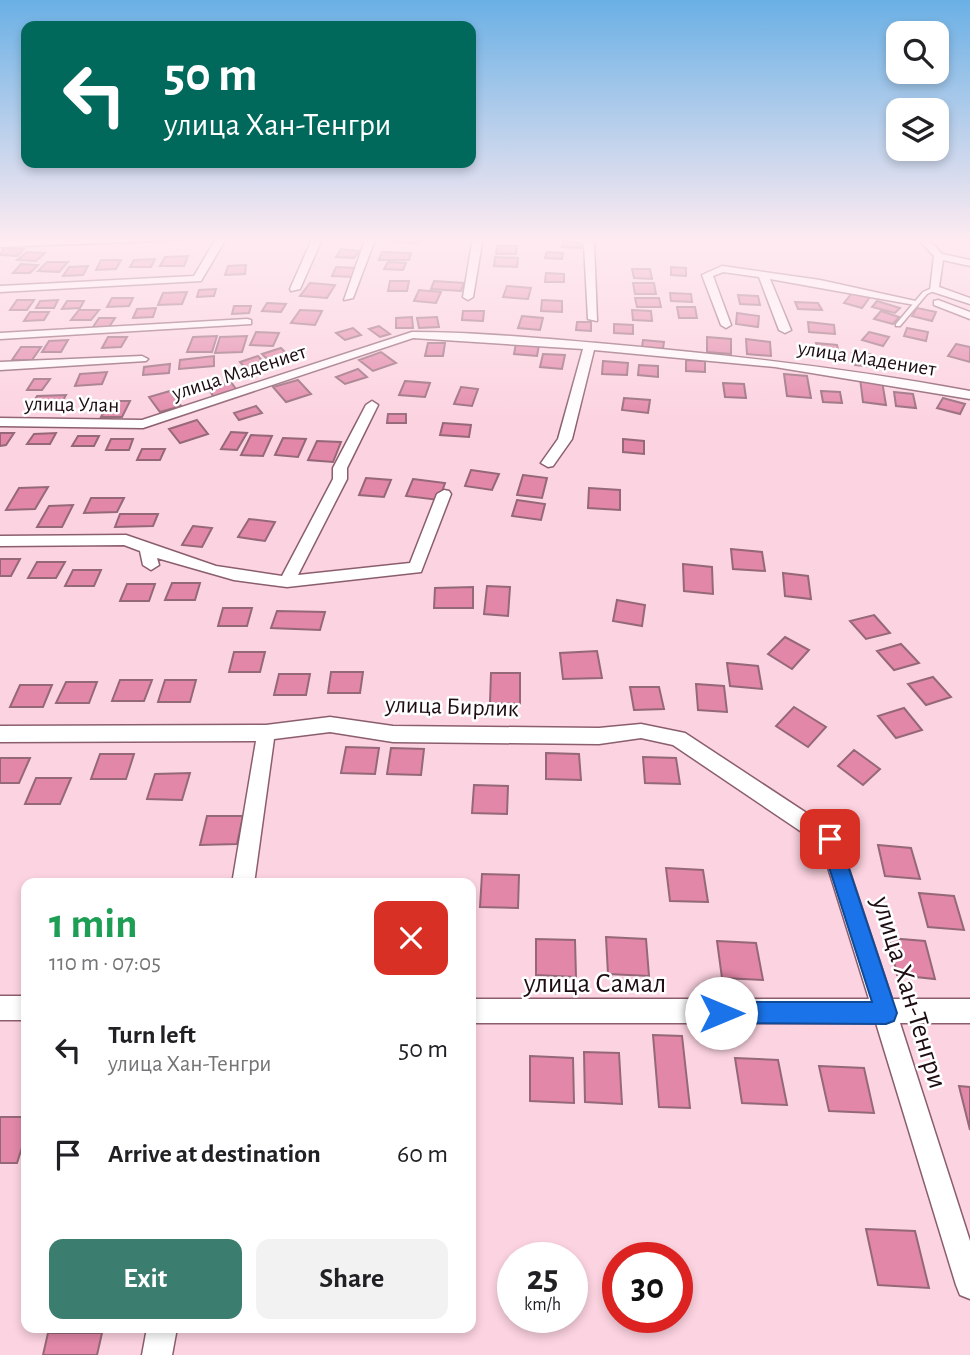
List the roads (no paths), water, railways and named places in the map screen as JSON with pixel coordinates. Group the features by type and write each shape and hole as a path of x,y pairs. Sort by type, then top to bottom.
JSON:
{"street":[{"path":"592,300 593,320"},
{"path":"717,300 726,325"},
{"path":"773,300 785,330"},
{"path":"923,300 970,316"},
{"path":"0,336 247,322"},
{"name":"улица Мадениет","path":"143,424 412,335 448,335 735,359 849,373 970,395"},
{"path":"548,463 565,439 589,348"},
{"path":"0,366 142,359"},
{"path":"287,582 340,479 340,468 372,405"},
{"name":"улица Улан","path":"0,422 143,424"},
{"path":"0,541 125,540 176,560 264,581 287,582 416,568 444,494"},
{"path":"148,548 151,565"},
{"name":"улица Бирлик","path":"0,734 266,733 308,723 371,728 393,734 600,736 642,731 678,738 830,839"},
{"path":"244,878 266,733"},
{"name":"улица Хан-Тенгри","path":"830,839 970,1285"},
{"path":"0,1008 21,1008"},
{"name":"улица Самал","path":"476,1011 970,1011"},
{"path":"157,1355 161,1333"}],"lane":[{"path":"898,325 918,300"}]}
